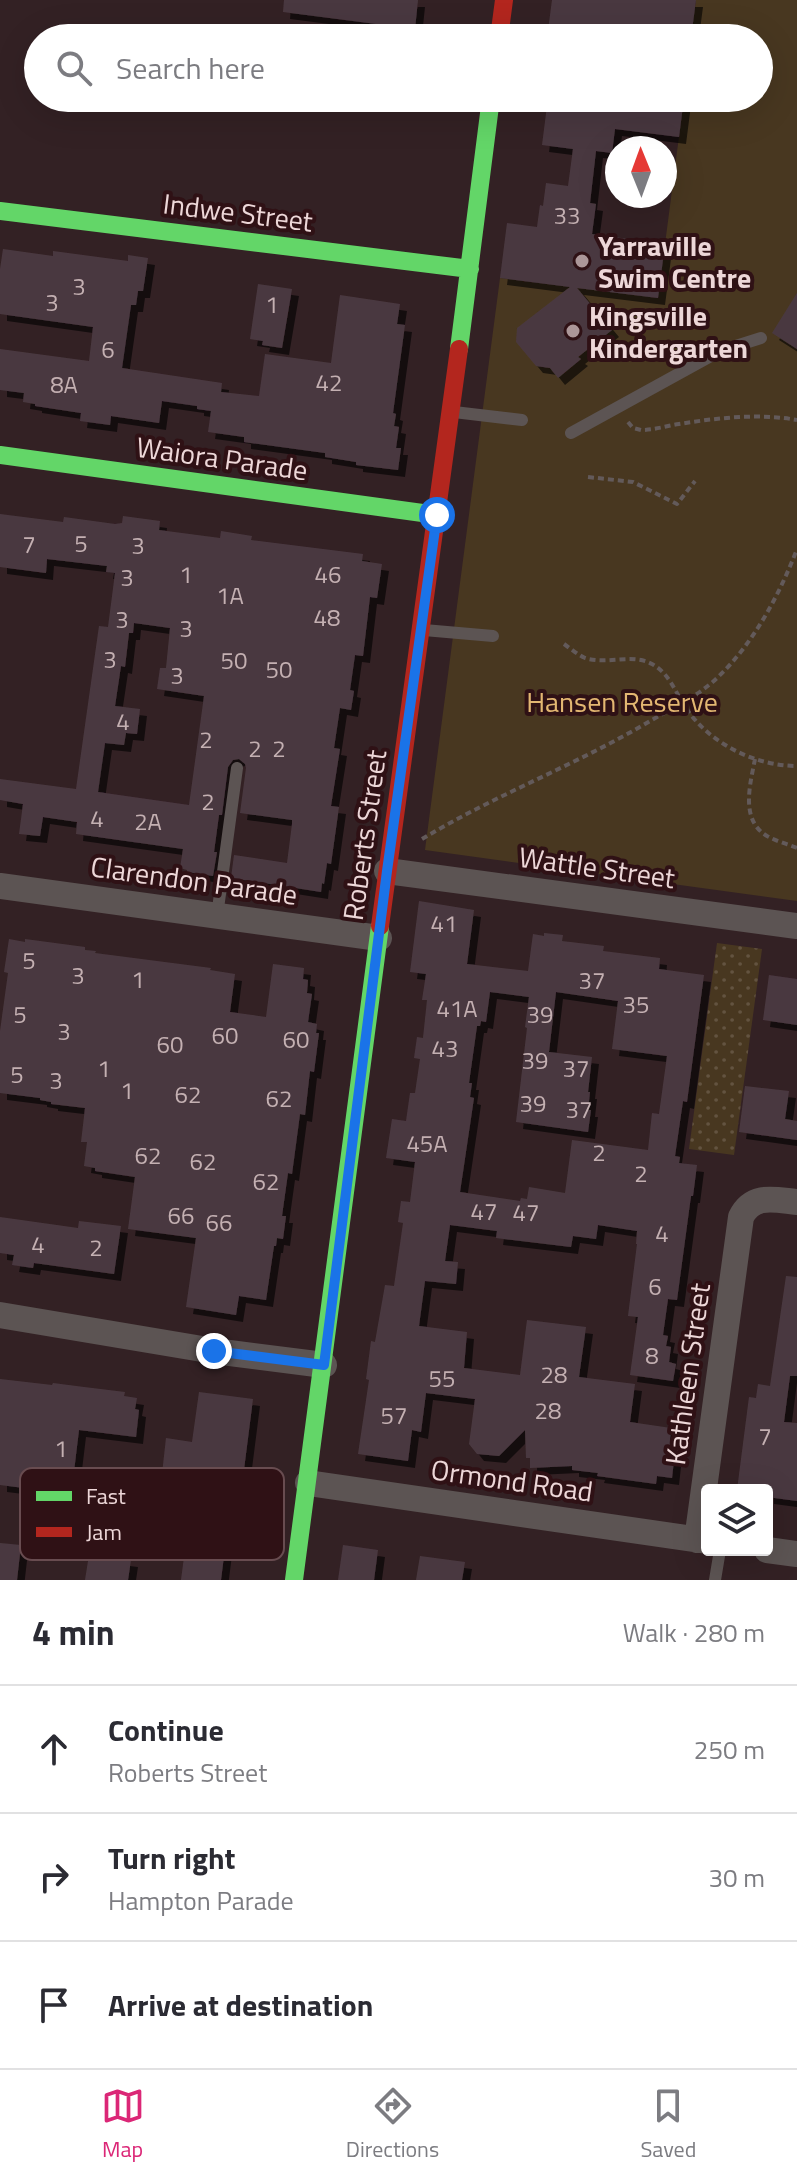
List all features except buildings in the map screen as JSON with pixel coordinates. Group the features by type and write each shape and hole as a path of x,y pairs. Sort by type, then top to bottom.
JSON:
{"street":[{"path":"501,24 504,0"},
{"name":"Roberts Street","path":"294,1580 489,112"},
{"name":"Indwe Street","path":"0,211 470,269"},
{"name":"Waiora Parade","path":"0,455 437,515"},
{"name":"Wattle Street","path":"387,871 797,926"},
{"name":"Clarendon Parade","path":"0,886 379,938"},
{"name":"Kathleen Street","path":"714,1484 741,1217 750,1205 761,1199 797,1202"},
{"path":"0,1315 214,1351 324,1365"},
{"name":"Ormond Road","path":"308,1483 701,1543"},
{"path":"773,1551 797,1554"}],"lane":[{"path":"571,433 720,351 761,338"},
{"path":"451,412 522,420"},
{"path":"421,630 493,636"},
{"path":"217,916 237,768"},
{"path":"710,1556 715,1580"}],"path":[{"path":"618,407 633,428 641,430 745,417 797,420"},
{"path":"588,477 633,482 677,504 695,481"},
{"path":"421,839 620,739 716,680 741,650 781,587 797,549"},
{"path":"564,644 585,658 642,660 653,664 667,677 695,719 723,743 755,759 797,766"},
{"path":"755,759 748,792 753,822 764,834 797,848"}],"green space":[{"name":"Hansen Reserve","path":"696,0 797,0 797,901 425,850 500,278 658,298 670,208 677,208 677,152 682,112 773,112 773,24 693,24"},
{"path":"717,943 762,949 734,1155 689,1149"}],"traffic: fast":[{"path":"459,349 489,112"},
{"path":"0,211 470,269"},
{"path":"0,455 437,515"},
{"path":"294,1580 380,926"}],"traffic: jam":[{"path":"501,24 504,0"},
{"path":"380,926 459,349"}],"place":[{"name":"Yarraville Swim Centre","path":"582,261"},
{"name":"Kingsville Kindergarten","path":"573,331"}],"route":[{"path":"214,1351 324,1365 387,871 437,515"}]}
